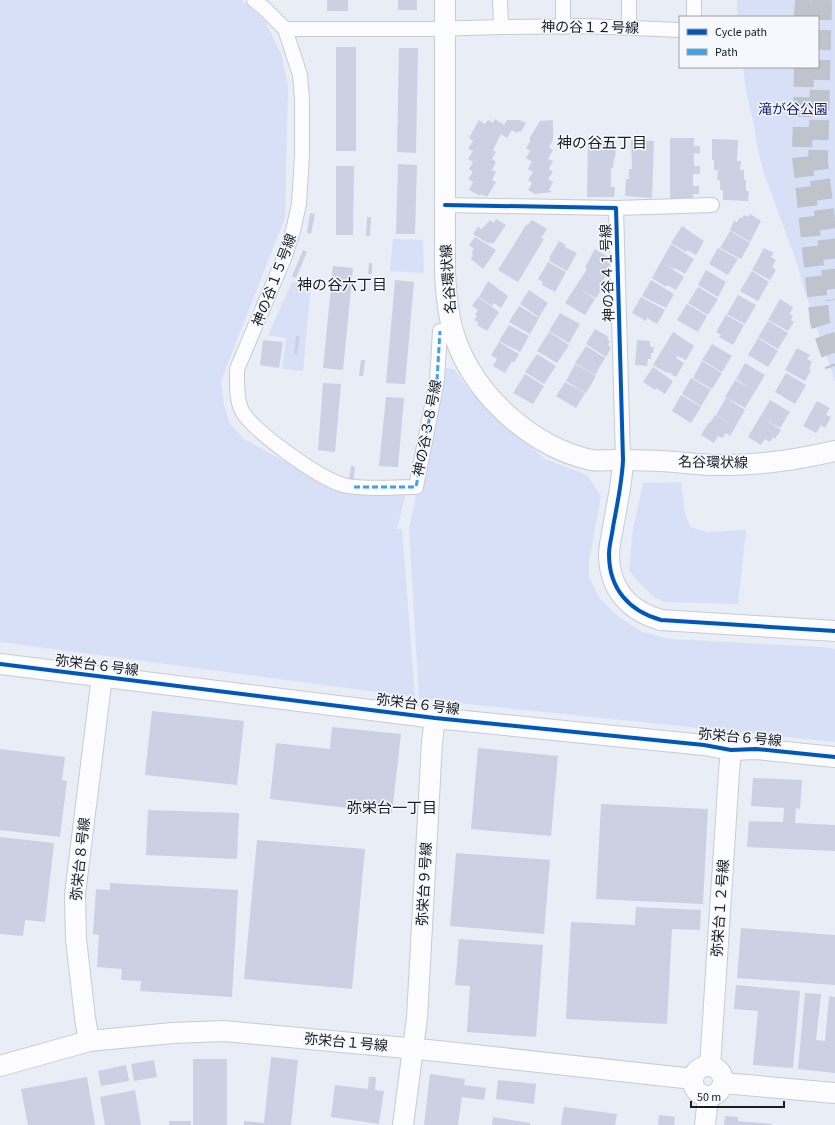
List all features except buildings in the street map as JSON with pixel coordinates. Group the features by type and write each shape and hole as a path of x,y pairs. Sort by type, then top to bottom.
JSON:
{"street":[{"name":"神の谷１５号線","path":"254,0 285,29 300,75 302,100 299,204 293,231 285,256 237,369 237,389 242,410 257,428 317,473 341,484 354,487"},
{"name":"名谷環状線","path":"445,0 444,272 446,298 456,342 464,360 475,377 504,412 528,432 559,450 592,460 657,460 727,465 800,459 835,451"},
{"path":"500,0 501,27"},
{"path":"563,0 563,26"},
{"path":"629,0 629,27"},
{"path":"694,0 694,16"},
{"name":"神の谷１２号線","path":"285,29 445,29 563,26 629,27 679,30"},
{"name":"神の谷４１号線","path":"445,205 616,208 712,206"},
{"name":"神の谷４１号線","path":"616,208 623,460"},
{"name":"神の谷３８号線","path":"354,487 416,487 437,380 440,331"},
{"path":"623,460 622,477 609,554 611,575 617,589 634,608 652,618 661,620 835,631"},
{"name":"弥栄台６号線","path":"0,664 435,718 704,745 731,750 756,749 835,757"},
{"name":"弥栄台８号線","path":"89,1041 76,939 75,894 102,676"},
{"name":"弥栄台９号線","path":"403,1125 417,1018 432,742 435,718"},
{"name":"弥栄台１２号線","path":"710,1066 731,750"},
{"name":"弥栄台１号線","path":"0,1066 89,1041 172,1033 224,1030 693,1079"},
{"path":"710,1066 718,1069 723,1077 723,1083 721,1090 718,1093 708,1096 701,1095 697,1092 694,1088 693,1079 699,1069 710,1066"},
{"path":"723,1083 835,1093"},
{"path":"705,1125 708,1096"}],"green space":[{"path":"0,0 242,0 265,21 282,56 288,88 285,218 221,381 224,405 230,424 244,439 337,490 406,493 397,529 402,529 415,697 0,642"},
{"name":"滝が谷公園","path":"737,0 835,0 835,382 803,286 797,263 765,176 758,151 743,68 819,68 819,16 737,16"},
{"path":"393,239 423,240 424,273 390,271"},
{"path":"292,282 311,283 303,371 282,369 286,338 268,335"},
{"path":"442,367 455,370 470,391 492,413 545,459 587,475 601,496 589,562 589,577 600,599 619,617 642,632 671,639 823,647 835,649 835,742 419,699 409,529"},
{"path":"681,482 685,514 690,527 707,532 746,530 738,604 664,602 653,596 637,581 629,570 633,529 643,483"}],"tunnel":[{"path":"804,16 805,0"},
{"path":"822,0 818,163 835,300"},
{"path":"804,68 802,156 820,322 835,366"}],"marked path":[{"path":"354,487 416,487 437,380 440,331"}],"cycle path":[{"path":"445,205 616,208 623,460 609,554 613,578 623,597 639,611 661,620 835,631"},
{"path":"0,664 435,718 704,745 731,750 756,749 835,757"}],"district":[{"name":"神の谷五丁目","path":"602,143"},
{"name":"神の谷六丁目","path":"342,285"},
{"name":"弥栄台一丁目","path":"392,808"}]}
